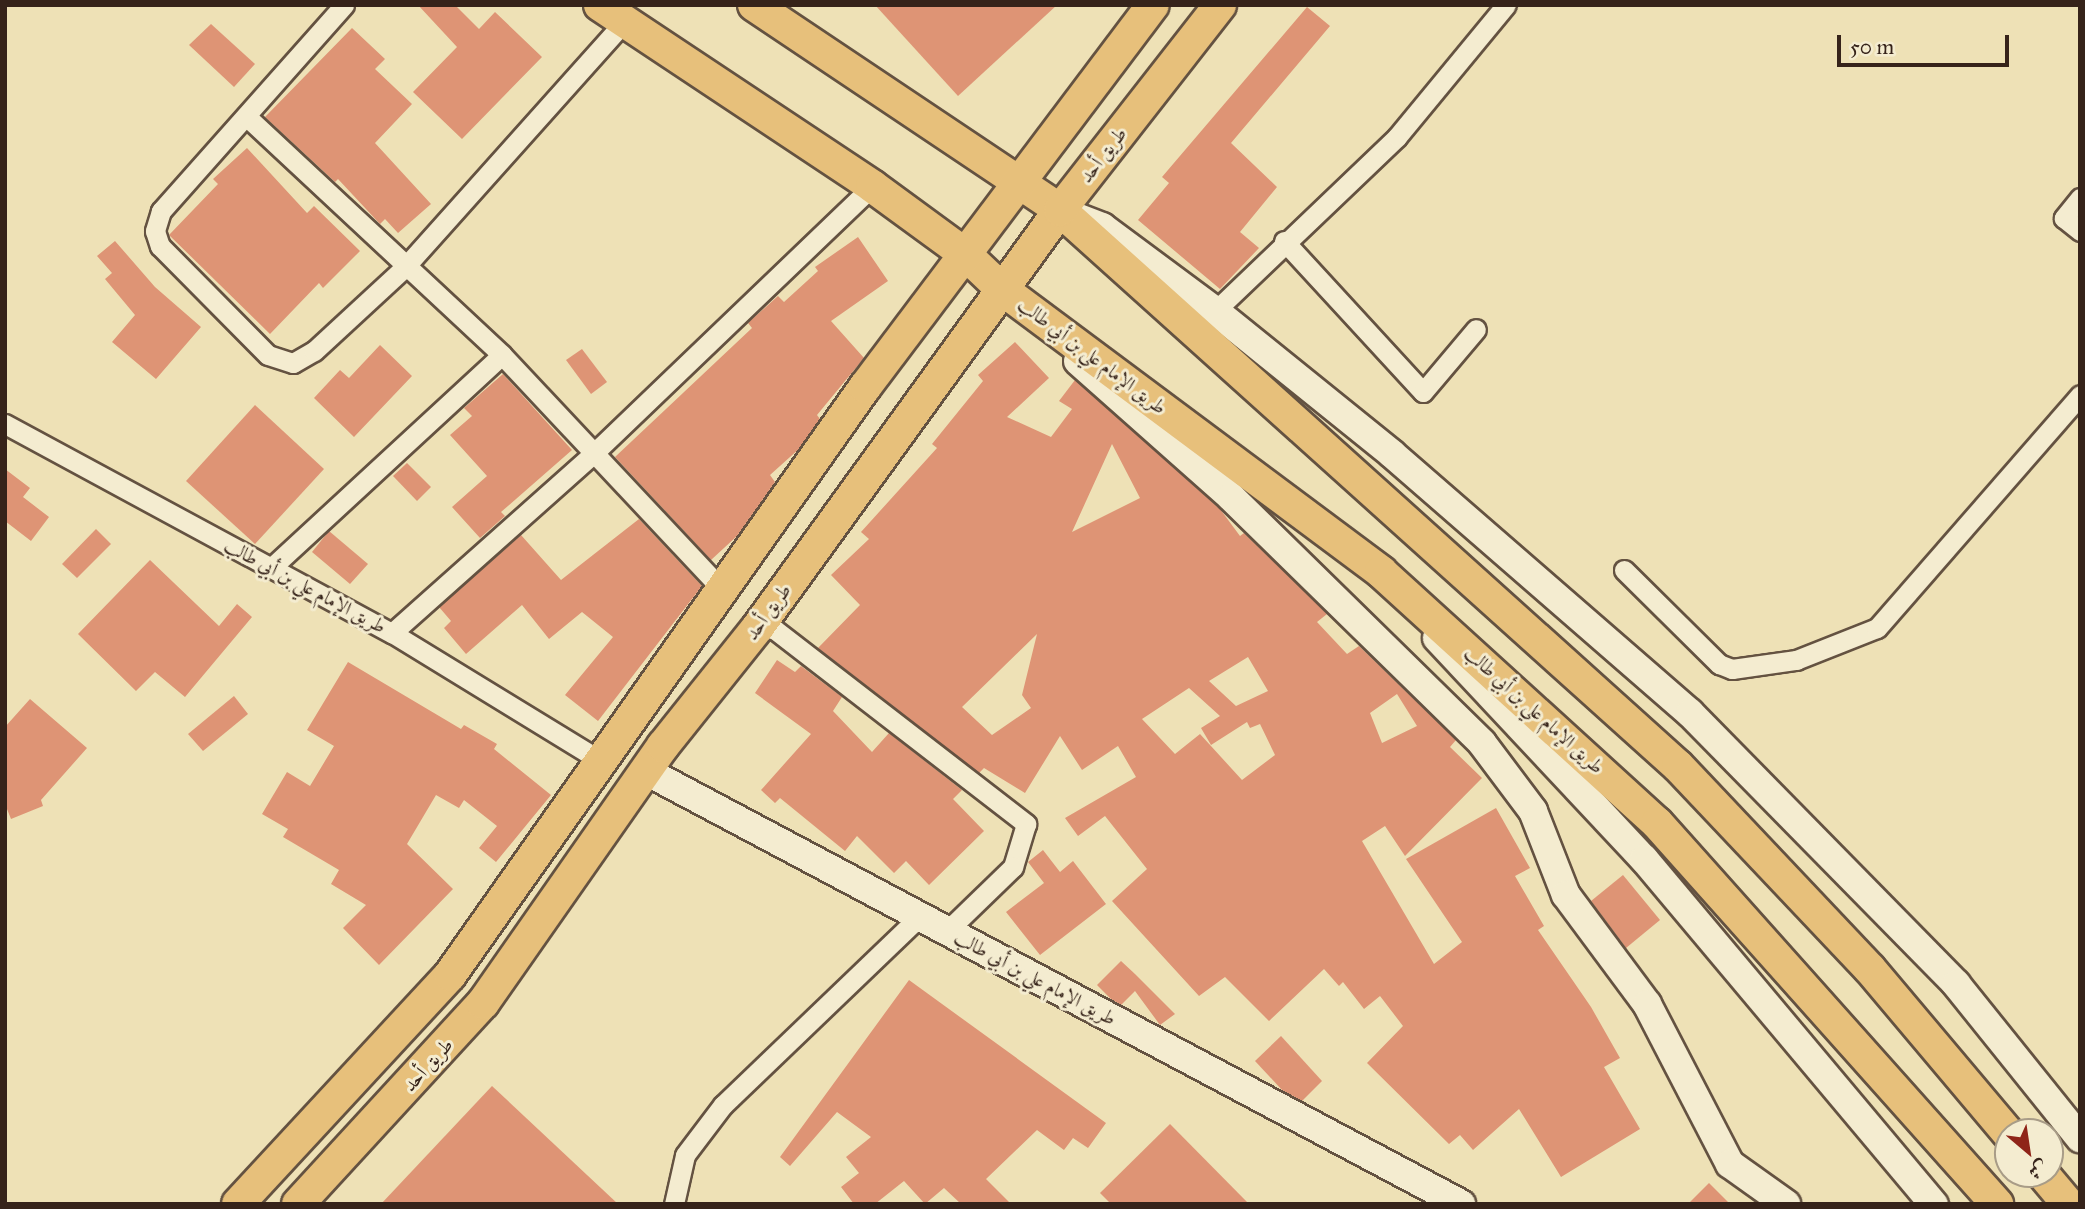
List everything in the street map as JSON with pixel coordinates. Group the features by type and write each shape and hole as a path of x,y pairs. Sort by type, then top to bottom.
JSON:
{"main road":[{"path":"754,5 1060,210 1678,766 1870,969 1995,1118"},
{"path":"238,1204 450,975 721,588 1017,180 1153,5"},
{"name":"طريق أحد","path":"298,1204 483,1003 646,771 758,627 1060,210 1220,5"},
{"name":"طريق الإمام علي بن أبي طالب","path":"611,14 872,186 965,254 1003,290 1381,572 1657,823 1997,1204"},
{"path":"1060,210 1102,227 1215,311 1392,454 1690,713 1956,984 2080,1138"},
{"path":"1003,290 1170,447 1231,497 1442,700 1533,811 1566,895 1647,1004 1730,1164 1786,1204"},
{"path":"1381,572 1478,685 1644,859 1934,1204"},
{"name":"طريق الإمام علي بن أبي طالب","path":"646,771 1461,1204"},
{"path":"2055,1188 2068,1204"}],"street":[{"path":"344,5 161,211 155,231 160,246 268,355 293,363 314,351 405,267 611,14"},
{"path":"1215,311 1284,241 1397,137 1506,5"},
{"path":"246,116 502,355 721,588"},
{"path":"392,633 594,453 872,186"},
{"path":"2080,198 2064,218 2080,231"},
{"path":"1284,241 1423,392 1476,329"},
{"path":"271,568 502,355"},
{"path":"1624,570 1719,664 1732,669 1796,660 1877,628 2080,395"},
{"name":"طريق الإمام علي بن أبي طالب","path":"5,424 392,633 598,760"},
{"path":"758,627 774,629 1026,824 1013,867 947,931"},
{"path":"674,1204 685,1155 723,1105 920,916"}],"building":[{"path":"418,5 455,5 479,29 495,12 542,57 462,139 413,92 457,47"},
{"path":"875,5 1057,5 958,96"},
{"path":"1307,7 1330,26 1231,143 1277,187 1240,232 1259,248 1220,289 1138,220 1169,183 1162,177"},
{"path":"211,24 255,64 234,87 189,45"},
{"path":"352,28 385,59 375,69 412,104 375,143 431,204 398,233 385,219 380,224 338,179 335,182 265,117"},
{"path":"247,148 307,213 314,206 360,251 323,288 319,283 270,334 169,235 218,184 213,179"},
{"path":"858,237 888,281 831,321 864,358 817,415 820,419 800,448 770,475 775,482 737,536 711,560 615,457 752,328 748,323 778,296 784,302 818,271 815,267"},
{"path":"115,241 155,287 201,327 156,379 112,342 135,315 105,279 112,273 97,256"},
{"path":"1015,342 1049,378 1007,417 1051,437 1072,409 1059,401 1075,380 1220,509 1240,536 1244,533 1327,614 1317,622 1347,654 1359,646 1456,740 1450,747 1482,778 1405,856 1385,826 1362,841 1434,964 1462,942 1406,859 1496,808 1530,868 1515,876 1544,926 1538,930 1591,1007 1620,1058 1604,1067 1640,1129 1561,1177 1519,1109 1473,1150 1460,1135 1449,1144 1367,1063 1403,1026 1380,996 1364,1009 1343,982 1339,986 1324,969 1269,1021 1225,977 1199,996 1112,901 1147,869 1105,816 1078,836 1065,818 1136,777 1118,746 1082,770 1060,736 1025,793 984,768 979,773 818,648 860,605 831,575 869,539 861,532 937,448 932,444 983,381 978,375","holes":["1112,444 1140,498 1072,532","1037,634 1022,695 1031,708 992,735 962,707","1248,657 1268,691 1236,706 1209,681","1189,688 1220,716 1201,728 1211,745 1247,722 1250,728 1260,724 1275,755 1242,780 1200,734 1175,754 1142,719","1397,694 1417,726 1382,743 1370,713"]},
{"path":"380,345 412,376 354,437 314,398 340,370 349,378"},
{"path":"582,349 607,382 591,394 566,360"},
{"path":"503,374 572,450 501,512 505,516 480,538 452,507 487,476 450,435 472,416 464,408"},
{"path":"255,405 324,469 255,544 186,481"},
{"path":"407,463 431,487 417,501 393,476"},
{"path":"5,469 30,488 23,497 49,517 31,541 5,521"},
{"path":"639,519 702,586 598,721 565,695 613,637 582,612 549,639 522,605 466,654 444,628 451,621 439,607 521,535 561,580"},
{"path":"96,529 111,544 77,578 62,564"},
{"path":"329,531 368,564 350,584 312,552"},
{"path":"150,560 219,626 237,604 252,617 185,697 155,672 136,691 78,634"},
{"path":"777,660 795,672 801,666 842,697 833,711 872,752 889,733 962,790 953,799 984,831 929,885 906,861 894,873 857,836 845,851 780,798 775,803 761,790 811,734 755,693"},
{"path":"348,662 461,729 464,725 497,744 494,749 551,795 496,862 479,848 497,826 464,800 459,808 436,795 407,844 453,889 379,965 343,928 366,905 331,884 339,870 283,837 288,829 262,814 287,772 310,786 334,746 307,730"},
{"path":"234,696 248,714 203,751 188,734"},
{"path":"30,699 87,748 41,800 43,806 11,819 5,804 5,727"},
{"path":"1043,850 1060,872 1073,861 1106,904 1040,955 1006,912 1044,883 1028,862"},
{"path":"1623,875 1660,920 1626,948 1591,901"},
{"path":"1121,961 1175,1014 1160,1025 1135,991 1121,1005 1111,999 1097,985"},
{"path":"909,980 1106,1123 1088,1148 1073,1138 1064,1150 1037,1130 986,1179 1011,1204 961,1204 944,1188 925,1204 904,1181 875,1204 854,1204 841,1187 859,1173 846,1157 871,1137 837,1112 790,1166 780,1157"},
{"path":"1281,1036 1322,1081 1302,1101 1282,1090 1255,1061"},
{"path":"492,1086 618,1204 381,1204"},
{"path":"1170,1124 1249,1204 1111,1204 1100,1193"},
{"path":"1709,1183 1730,1204 1688,1204"}]}
